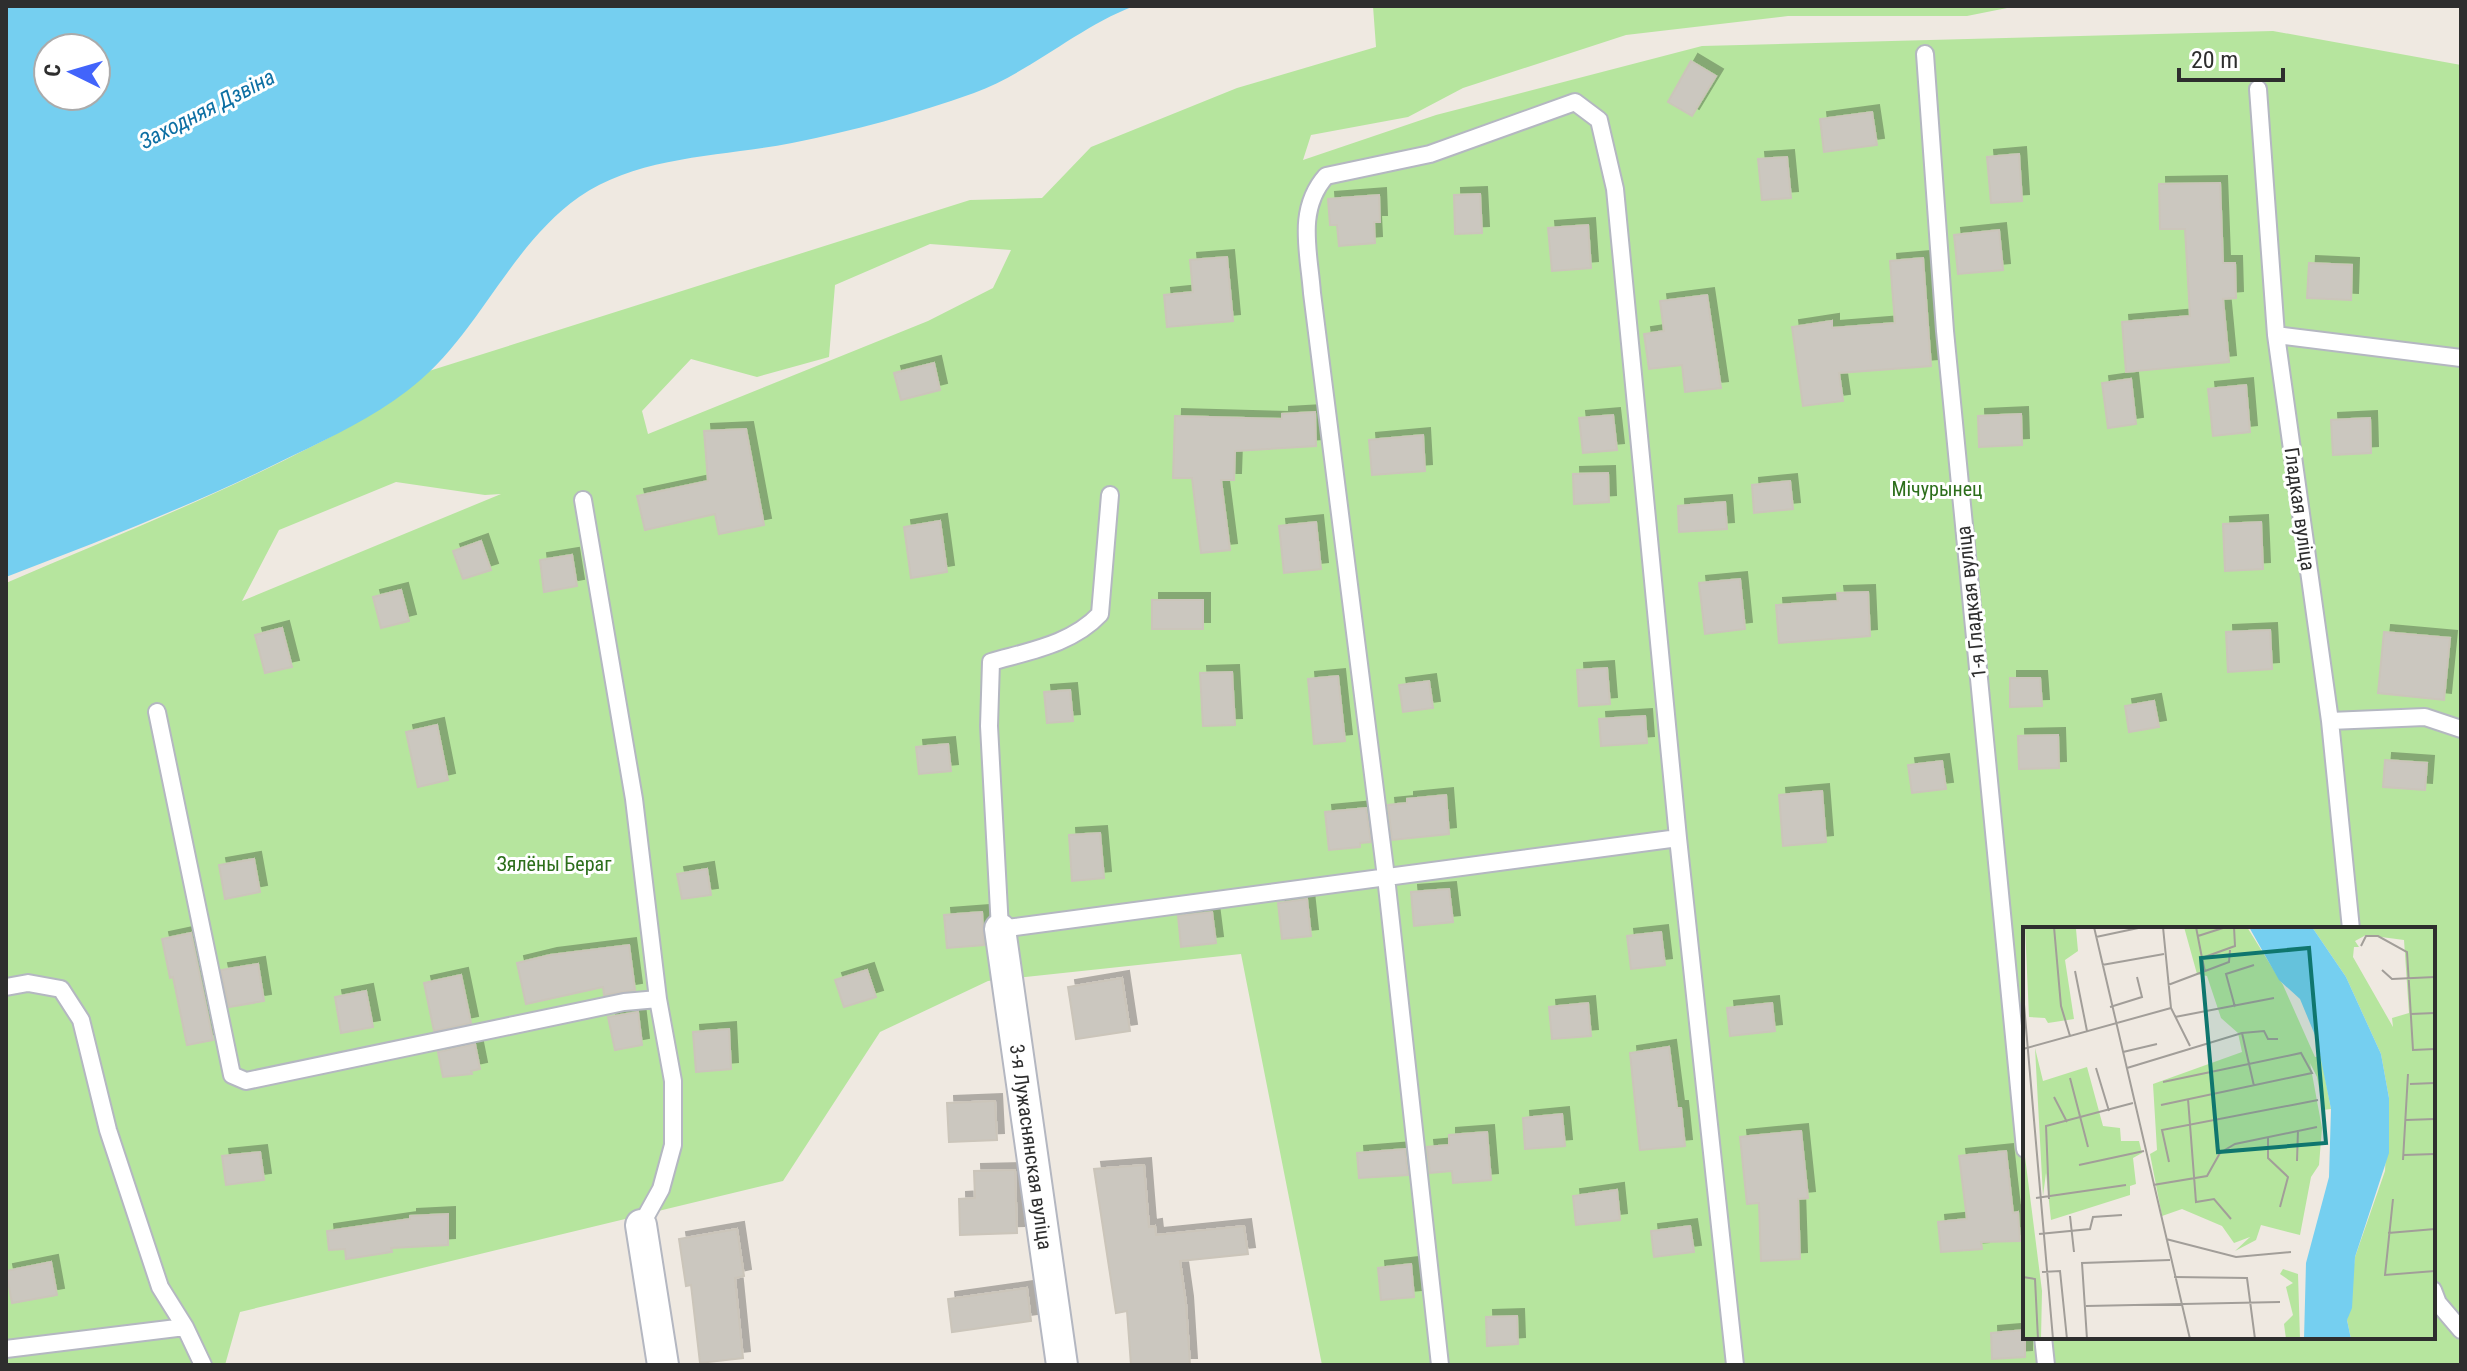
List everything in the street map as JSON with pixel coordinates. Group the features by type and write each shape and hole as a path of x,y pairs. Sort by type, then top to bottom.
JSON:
{"street":[{"name":"3-я Лужаснянская вуліца","path":"1000,929 1062,1365"},
{"path":"641,1225 663,1365"}],"lane":[{"name":"1-я Гладкая вуліца","path":"1925,54 1945,331 2023,1129"},
{"name":"Гладкая вуліца","path":"2258,89 2276,335 2330,721 2351,927"},
{"path":"1440,1365 1386,877 1312,293 1306,216 1316,188 1326,176 1430,154 1575,102 1599,120 1615,189 1678,838 1735,1365"},
{"path":"2276,335 2461,358"},
{"path":"1110,495 1100,614 1091,624 1062,641 991,662 989,726 1000,929 1678,838"},
{"path":"583,500 634,799 658,999 673,1081 673,1145 661,1189 641,1225"},
{"path":"157,712 232,1075 246,1081 624,1002 658,999"},
{"path":"2330,721 2425,717 2461,729"},
{"path":"6,987 28,983 61,989 81,1020 108,1130 155,1273 203,1365"},
{"path":"2435,1295 2461,1330"},
{"path":"6,1349 185,1327"},
{"path":"2043,1339 2046,1365"}],"green space":[{"path":"1373,6 2017,6 1967,16 1788,16 1626,35 1463,88 1408,117 1311,135 1303,160 1436,115 1702,46 2273,31 2461,65 2461,1365 1322,1365 1241,954 988,981 880,1032 783,1181 240,1312 225,1365 6,1365 6,583 285,460 378,409 429,371 970,200 1042,198 1091,147 1237,88 1376,47","holes":["930,244 1011,250 993,288 928,321 648,434 642,411 691,359 757,377 829,357 835,285","396,482 485,495 501,494 242,601 279,530"]}],"water":[{"name":"Заходняя Дзвіна","path":"6,6 1134,6 1093,26 1015,74 952,101 815,138 655,165 603,183 579,197 554,218 511,267 453,346 432,370 407,391 337,434 223,489 6,577"}],"building":[{"path":"1691,61 1716,76 1692,116 1668,102"},
{"path":"1872,112 1877,145 1824,152 1820,119"},
{"path":"2019,154 2022,201 1991,203 1987,157"},
{"path":"1787,157 1791,198 1762,200 1758,159"},
{"path":"2220,183 2223,263 2235,263 2236,298 2223,299 2229,362 2126,372 2122,322 2190,316 2185,229 2160,229 2159,184"},
{"path":"1480,194 1482,233 1455,234 1454,195"},
{"path":"1379,195 1380,222 1374,222 1375,243 1339,246 1337,225 1330,225 1328,199"},
{"path":"1588,225 1591,268 1552,271 1548,228"},
{"path":"1999,230 2003,270 1958,274 1954,235"},
{"path":"1227,257 1233,321 1167,327 1164,295 1193,292 1190,260"},
{"path":"1923,258 1931,366 1839,373 1843,401 1803,406 1792,327 1832,321 1832,328 1895,323 1890,261"},
{"path":"2309,263 2352,265 2351,300 2307,298"},
{"path":"1707,295 1721,388 1685,392 1682,365 1649,369 1644,334 1664,331 1660,301"},
{"path":"934,363 940,390 901,400 894,373"},
{"path":"2131,379 2136,424 2108,428 2102,383"},
{"path":"2246,385 2250,432 2213,436 2208,389"},
{"path":"1315,412 1316,446 1235,451 1234,480 1221,480 1230,550 1201,553 1192,478 1173,478 1175,416 1282,419 1282,414"},
{"path":"2021,414 2022,445 1979,447 1978,416"},
{"path":"1613,415 1617,450 1583,453 1579,418"},
{"path":"2370,418 2371,453 2333,455 2331,420"},
{"path":"746,429 764,525 719,534 715,514 645,530 637,496 708,481 704,431"},
{"path":"1423,435 1425,471 1372,475 1369,440"},
{"path":"1608,473 1609,502 1574,504 1573,474"},
{"path":"1790,481 1793,509 1754,513 1752,485"},
{"path":"1725,502 1727,529 1679,532 1678,506"},
{"path":"940,521 947,572 911,578 904,527"},
{"path":"1316,522 1321,569 1284,573 1279,526"},
{"path":"2261,522 2263,569 2225,571 2223,524"},
{"path":"481,541 491,570 463,579 453,551"},
{"path":"572,555 577,586 544,592 540,560"},
{"path":"1740,579 1745,629 1705,634 1699,583"},
{"path":"401,590 409,621 381,628 373,597"},
{"path":"1868,592 1870,636 1779,643 1776,605 1838,601 1837,593"},
{"path":"1152,600 1203,600 1203,629 1152,629"},
{"path":"282,628 292,667 265,673 255,635"},
{"path":"2270,630 2272,669 2228,672 2226,632"},
{"path":"2384,632 2450,638 2444,700 2378,693"},
{"path":"1607,668 1610,704 1579,706 1577,670"},
{"path":"1232,672 1235,725 1203,726 1200,673"},
{"path":"1338,676 1345,741 1314,744 1308,679"},
{"path":"2010,678 2040,678 2042,706 2010,707"},
{"path":"1429,681 1433,708 1403,712 1399,685"},
{"path":"1070,690 1073,721 1047,723 1044,692"},
{"path":"2154,701 2159,727 2129,732 2125,706"},
{"path":"1645,716 1647,743 1601,746 1599,719"},
{"path":"437,725 448,780 418,787 406,732"},
{"path":"2058,735 2059,768 2019,769 2018,736"},
{"path":"948,744 951,771 919,774 916,747"},
{"path":"2385,760 2427,763 2425,790 2383,787"},
{"path":"1942,761 1946,789 1912,793 1908,765"},
{"path":"1822,791 1826,842 1783,846 1779,795"},
{"path":"1446,795 1449,834 1392,840 1388,805 1407,803 1407,799"},
{"path":"1366,808 1371,842 1360,843 1360,847 1329,850 1325,812"},
{"path":"1100,833 1104,878 1072,881 1069,835"},
{"path":"254,859 260,892 225,899 219,865"},
{"path":"707,869 711,895 682,899 677,874"},
{"path":"1449,889 1453,922 1414,926 1411,892"},
{"path":"1307,899 1311,936 1282,939 1278,903"},
{"path":"982,912 984,945 947,948 944,915"},
{"path":"1212,912 1216,943 1181,947 1178,916"},
{"path":"1661,932 1665,965 1631,969 1627,936"},
{"path":"191,933 213,1040 187,1045 162,939"},
{"path":"629,945 635,990 604,995 603,987 526,1004 517,963 550,955"},
{"path":"258,964 264,1001 229,1007 221,970"},
{"path":"867,970 876,997 844,1007 835,980"},
{"path":"461,975 471,1023 434,1031 424,983"},
{"path":"1122,978 1130,1031 1076,1039 1068,987"},
{"path":"366,991 373,1027 341,1033 335,997"},
{"path":"1588,1003 1591,1036 1552,1039 1549,1007"},
{"path":"1772,1003 1775,1031 1730,1036 1727,1008"},
{"path":"638,1012 642,1045 615,1050 608,1017"},
{"path":"729,1029 731,1069 696,1072 693,1032"},
{"path":"475,1044 480,1069 471,1071 472,1074 443,1077 438,1052"},
{"path":"1669,1047 1685,1146 1640,1150 1630,1053"},
{"path":"995,1101 997,1140 949,1142 947,1103"},
{"path":"1562,1114 1565,1146 1525,1149 1523,1118"},
{"path":"1801,1131 1808,1198 1798,1199 1800,1259 1761,1261 1759,1203 1747,1204 1740,1137"},
{"path":"1487,1132 1491,1180 1453,1183 1452,1171 1430,1173 1427,1147 1449,1145 1449,1135"},
{"path":"1405,1149 1408,1175 1359,1178 1357,1153"},
{"path":"2006,1151 2013,1213 2018,1212 2020,1241 1981,1242 1982,1249 1941,1252 1938,1222 1967,1219 1959,1156"},
{"path":"260,1152 264,1180 226,1185 222,1156"},
{"path":"1144,1165 1149,1227 1155,1226 1156,1235 1244,1226 1248,1254 1180,1261 1190,1365 1131,1365 1127,1311 1116,1313 1094,1169"},
{"path":"1015,1170 1017,1233 960,1235 959,1199 975,1198 974,1171"},
{"path":"1617,1190 1620,1220 1576,1225 1573,1196"},
{"path":"448,1214 448,1245 391,1248 392,1252 346,1259 345,1249 329,1250 327,1231 410,1219 410,1216"},
{"path":"1690,1226 1694,1252 1654,1257 1651,1231"},
{"path":"737,1229 744,1276 735,1278 743,1358 700,1363 691,1285 686,1286 679,1239"},
{"path":"51,1262 57,1295 12,1303 6,1271"},
{"path":"1411,1264 1414,1297 1381,1300 1378,1268"},
{"path":"1027,1288 1031,1321 952,1332 948,1299"},
{"path":"1517,1316 1518,1344 1487,1346 1486,1317"},
{"path":"2023,1330 2025,1357 1992,1359 1991,1333"}],"park label":[{"name":"Мічурынец","path":"1937,489"},
{"name":"Зялёны Бераг","path":"554,864"}]}
